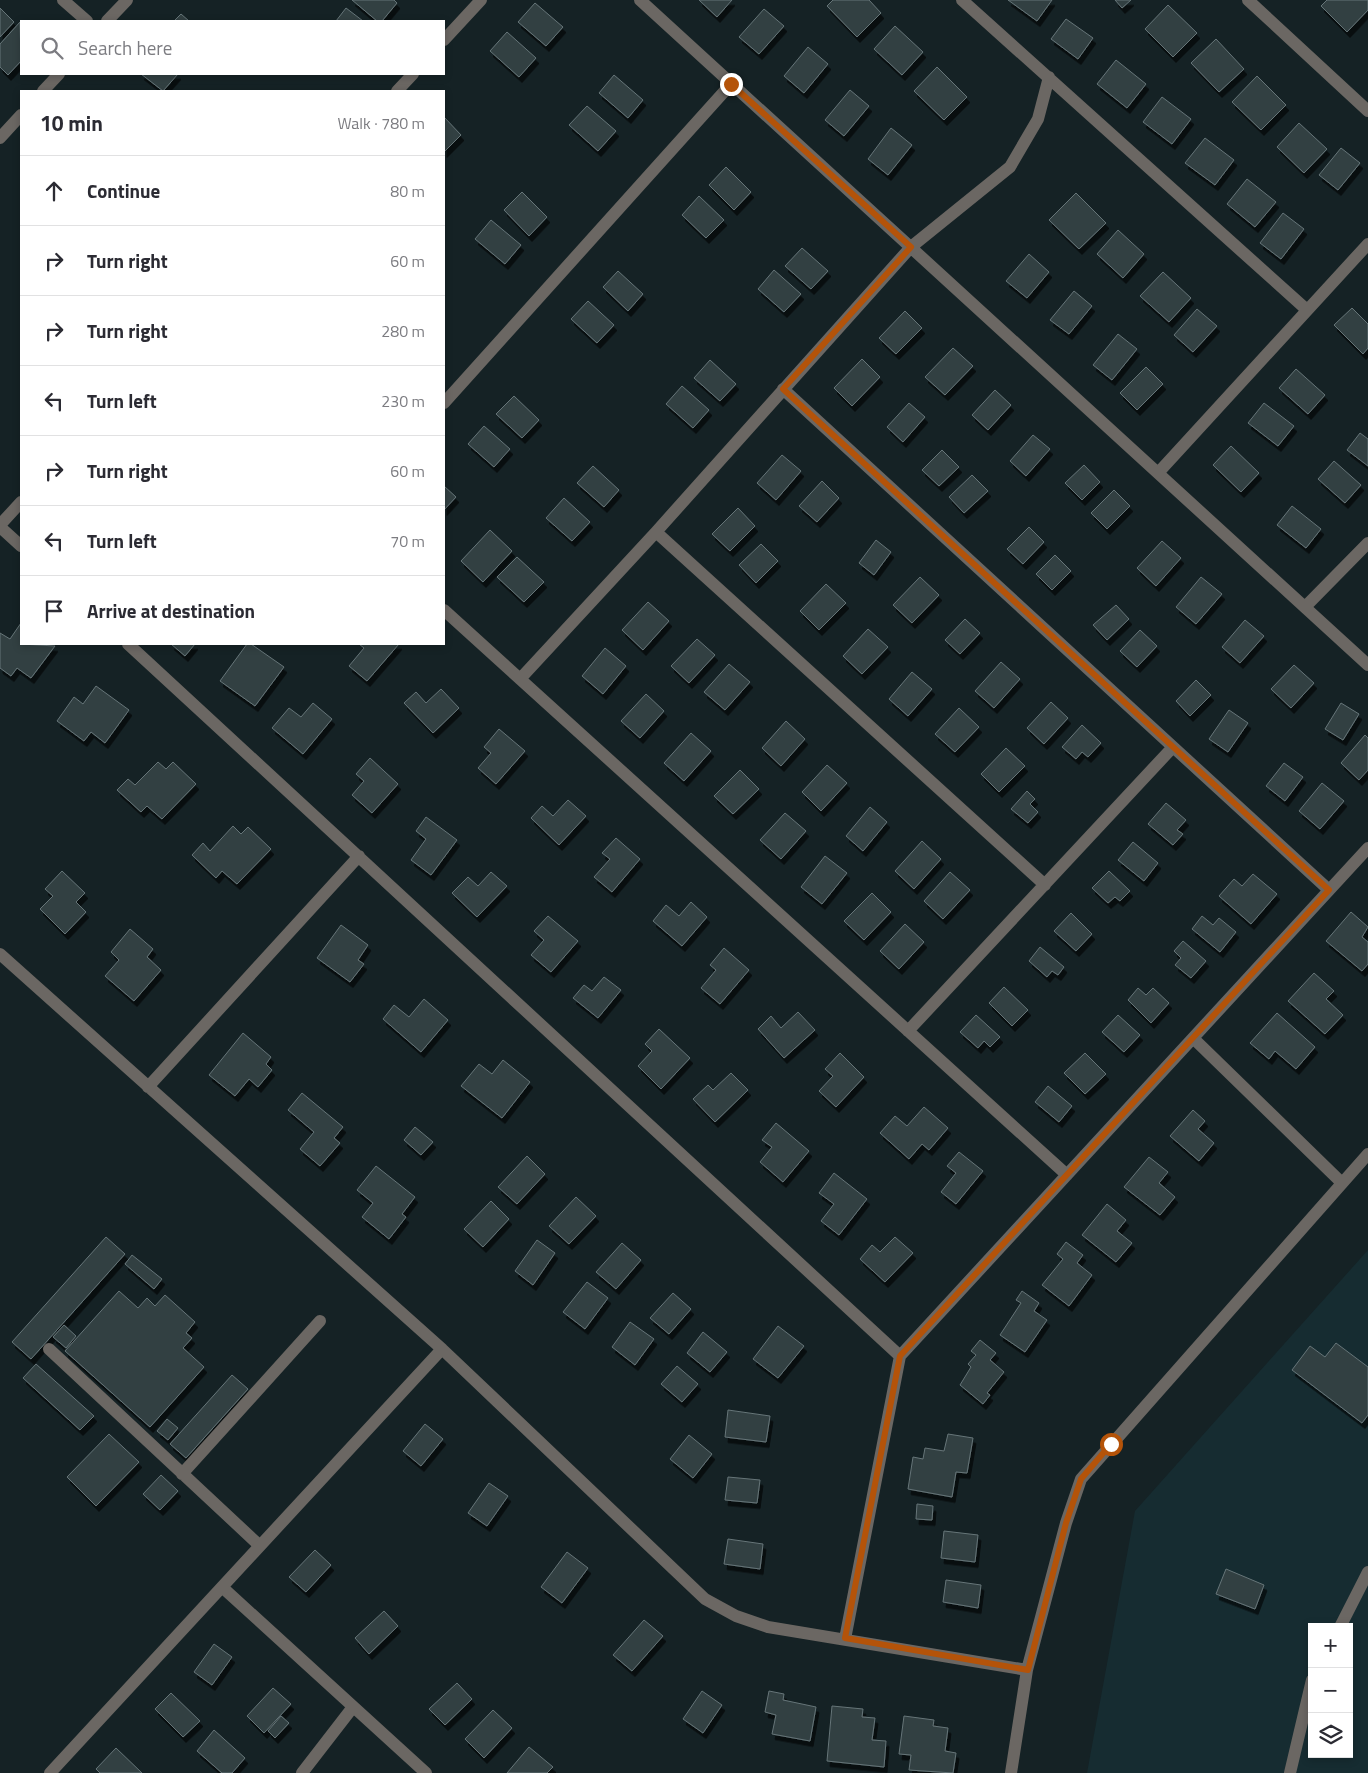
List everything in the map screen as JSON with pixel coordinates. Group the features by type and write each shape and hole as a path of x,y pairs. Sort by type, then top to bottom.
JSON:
{"street":[{"path":"64,0 86,20"},
{"path":"108,20 127,0"},
{"path":"445,39 481,0"},
{"path":"640,0 1368,665"},
{"path":"962,0 1307,310"},
{"path":"1248,0 1368,110"},
{"path":"44,90 58,75"},
{"path":"398,90 412,75"},
{"path":"520,679 656,532 911,247 1010,167 1038,119 1049,77"},
{"path":"445,403 731,84"},
{"path":"0,138 20,116"},
{"path":"1158,473 1368,244"},
{"path":"783,389 1329,890"},
{"path":"20,503 0,526 20,545"},
{"path":"656,532 1045,885"},
{"path":"1305,607 1368,543"},
{"path":"445,611 1067,1174"},
{"path":"129,645 900,1356"},
{"path":"908,1031 1173,747"},
{"path":"845,1638 900,1356 1368,848"},
{"path":"148,1087 359,856"},
{"path":"0,954 442,1349 705,1599 736,1616 768,1627 845,1638 1028,1670"},
{"path":"1193,1038 1342,1182"},
{"path":"1011,1773 1028,1670 1066,1523 1081,1479 1368,1154"},
{"path":"182,1474 320,1321"},
{"path":"50,1773 442,1349"},
{"path":"49,1350 259,1546"},
{"path":"1342,1623 1368,1572"},
{"path":"222,1587 426,1773"},
{"path":"1290,1773 1308,1697"},
{"path":"302,1773 353,1707"}],"shaded area":[{"path":"1368,1250 1368,1773 1087,1773 1135,1511"}],"building":[{"path":"352,0 394,0 397,3 383,20 376,20"},
{"path":"699,0 732,0 717,17"},
{"path":"833,0 869,0 881,13 857,37 827,6"},
{"path":"1008,0 1052,0 1037,21"},
{"path":"1115,0 1131,0 1122,8"},
{"path":"1327,0 1368,0 1368,10 1347,32 1321,6"},
{"path":"535,3 563,27 546,46 518,22"},
{"path":"1168,5 1197,33 1173,57 1145,29"},
{"path":"0,8 14,22 0,37"},
{"path":"346,8 362,20 337,20"},
{"path":"764,9 784,26 759,54 739,37"},
{"path":"181,14 188,20 175,20"},
{"path":"1066,19 1093,38 1078,59 1051,39"},
{"path":"20,22 20,62 8,75 0,67 0,44"},
{"path":"895,26 923,52 902,75 874,49"},
{"path":"507,32 536,58 519,77 490,51"},
{"path":"1216,39 1244,69 1219,92 1191,63"},
{"path":"808,47 828,64 804,93 784,76"},
{"path":"1116,60 1146,84 1127,108 1097,84"},
{"path":"937,67 967,97 944,120 914,91"},
{"path":"142,75 177,75 164,90"},
{"path":"614,75 643,100 628,118 599,93"},
{"path":"1257,76 1286,105 1261,130 1232,102"},
{"path":"850,90 869,106 844,136 825,120"},
{"path":"1162,97 1191,119 1172,144 1143,122"},
{"path":"587,106 616,131 598,151 569,125"},
{"path":"445,118 461,135 445,151"},
{"path":"1299,123 1327,149 1304,173 1277,147"},
{"path":"891,128 912,145 888,175 868,159"},
{"path":"1205,138 1234,160 1215,185 1185,163"},
{"path":"1341,148 1360,163 1338,190 1319,175"},
{"path":"726,167 751,192 734,210 709,185"},
{"path":"1247,179 1276,202 1255,227 1227,204"},
{"path":"522,192 547,217 529,236 504,210"},
{"path":"1076,193 1106,223 1079,249 1049,220"},
{"path":"699,196 724,220 706,238 682,215"},
{"path":"1283,213 1304,229 1281,259 1260,243"},
{"path":"491,220 521,245 505,264 475,239"},
{"path":"1118,230 1144,254 1123,278 1097,254"},
{"path":"802,248 828,271 811,289 785,266"},
{"path":"1029,254 1049,272 1027,298 1006,281"},
{"path":"774,270 801,294 784,312 758,289"},
{"path":"618,271 643,294 628,311 603,287"},
{"path":"1163,272 1191,298 1169,322 1140,296"},
{"path":"1074,291 1092,306 1069,334 1050,320"},
{"path":"588,301 614,325 597,343 571,319"},
{"path":"1352,308 1368,324 1368,348 1363,354 1334,325"},
{"path":"1197,309 1217,326 1193,352 1174,335"},
{"path":"905,311 922,328 896,354 879,338"},
{"path":"1118,334 1137,349 1112,380 1093,365"},
{"path":"953,348 973,366 945,395 925,377"},
{"path":"862,359 880,377 852,406 834,388"},
{"path":"710,360 736,384 720,401 694,378"},
{"path":"1146,367 1163,384 1137,410 1120,393"},
{"path":"1296,369 1325,395 1308,414 1279,388"},
{"path":"682,386 709,410 693,428 666,404"},
{"path":"995,390 1011,405 988,430 972,415"},
{"path":"514,396 539,420 522,438 496,414"},
{"path":"909,403 925,417 903,442 887,427"},
{"path":"1264,403 1294,426 1278,446 1248,423"},
{"path":"484,426 510,449 494,467 468,444"},
{"path":"1360,433 1368,439 1368,466 1347,450"},
{"path":"1033,435 1050,449 1026,476 1010,461"},
{"path":"1231,446 1259,473 1241,492 1213,465"},
{"path":"942,450 959,467 939,486 922,470"},
{"path":"782,455 801,471 776,500 757,483"},
{"path":"1334,461 1361,485 1345,503 1318,479"},
{"path":"1084,465 1100,482 1082,500 1065,483"},
{"path":"593,466 619,490 604,507 577,483"},
{"path":"972,475 988,491 964,513 949,497"},
{"path":"822,481 839,498 817,522 799,506"},
{"path":"445,487 456,497 445,509"},
{"path":"1114,490 1130,506 1107,529 1091,513"},
{"path":"564,498 590,522 572,541 546,518"},
{"path":"1292,506 1321,529 1306,548 1277,525"},
{"path":"738,508 755,526 730,551 712,534"},
{"path":"1029,527 1044,542 1023,564 1007,549"},
{"path":"490,530 512,551 483,582 461,561"},
{"path":"876,540 891,552 874,575 859,563"},
{"path":"1162,541 1181,558 1156,586 1137,568"},
{"path":"761,544 778,561 756,583 739,565"},
{"path":"1055,555 1071,571 1052,590 1036,574"},
{"path":"517,557 544,582 524,602 497,577"},
{"path":"920,577 939,595 912,623 893,605"},
{"path":"1201,577 1222,594 1196,624 1176,607"},
{"path":"826,584 846,603 819,630 800,611"},
{"path":"648,602 669,621 643,650 622,630"},
{"path":"1116,605 1129,619 1107,640 1093,625"},
{"path":"965,619 980,633 960,654 945,640"},
{"path":"1245,620 1264,636 1240,663 1222,647"},
{"path":"20,624 20,645 55,646 31,678 17,668 11,676 0,668 0,633 10,639"},
{"path":"868,629 888,647 862,674 843,656"},
{"path":"1140,630 1157,646 1137,667 1120,651"},
{"path":"697,639 715,655 689,683 671,666"},
{"path":"172,645 194,645 185,656"},
{"path":"246,645 252,645 284,667 255,706 220,681"},
{"path":"360,645 398,645 367,681 349,666 364,648"},
{"path":"605,648 626,666 603,694 582,676"},
{"path":"1001,662 1020,679 994,708 975,691"},
{"path":"729,664 750,682 725,710 704,692"},
{"path":"1294,665 1314,683 1291,708 1271,689"},
{"path":"912,672 932,689 908,716 889,699"},
{"path":"1196,680 1211,695 1190,716 1176,701"},
{"path":"96,686 129,710 105,743 91,732 84,741 57,721 74,697 83,704"},
{"path":"441,689 459,708 433,733 404,703 416,692 426,703"},
{"path":"646,694 664,711 640,738 621,721"},
{"path":"1051,702 1068,718 1044,744 1027,728"},
{"path":"313,703 332,719 303,754 272,728 289,708 301,717"},
{"path":"1341,703 1359,714 1343,740 1325,729"},
{"path":"959,708 979,727 955,752 935,734"},
{"path":"1229,710 1248,723 1228,752 1209,739"},
{"path":"786,721 805,739 781,766 762,748"},
{"path":"1082,725 1101,743 1088,757 1082,752 1076,759 1062,747"},
{"path":"499,729 525,751 496,784 478,768 491,753 484,747"},
{"path":"691,733 711,751 684,781 664,763"},
{"path":"1365,735 1368,738 1368,770 1359,780 1341,763"},
{"path":"1006,748 1025,766 999,792 981,774"},
{"path":"370,758 398,784 372,813 352,795 364,781 356,774"},
{"path":"158,762 166,769 173,762 196,784 162,819 147,806 141,812 117,790 128,779 135,785"},
{"path":"1284,763 1303,777 1285,801 1266,786"},
{"path":"827,765 847,783 821,811 802,792"},
{"path":"740,770 759,789 733,814 714,796"},
{"path":"1322,783 1344,801 1320,829 1299,811"},
{"path":"1027,791 1035,799 1030,804 1038,812 1028,823 1011,809"},
{"path":"568,800 586,816 559,845 531,818 542,806 553,816"},
{"path":"1166,803 1186,820 1177,830 1183,834 1173,845 1148,824"},
{"path":"870,807 887,822 863,851 846,836"},
{"path":"785,813 806,831 781,859 760,840"},
{"path":"426,817 457,840 431,875 411,860 426,839 416,831"},
{"path":"233,826 241,834 248,827 271,849 237,884 222,871 216,878 192,855 203,843 210,851"},
{"path":"616,838 640,859 612,892 594,877 610,859 602,853"},
{"path":"922,841 941,859 914,889 895,871"},
{"path":"1133,842 1158,863 1144,881 1118,860"},
{"path":"825,856 847,873 822,904 801,887"},
{"path":"62,871 85,893 76,902 86,912 65,934 40,909 53,896 45,889"},
{"path":"1109,871 1130,891 1120,901 1115,897 1108,903 1092,888"},
{"path":"491,872 507,886 477,917 452,893 468,877 478,886"},
{"path":"950,872 970,890 943,919 924,901"},
{"path":"1253,874 1277,894 1251,924 1219,896 1234,879 1242,886"},
{"path":"872,893 891,912 864,940 844,921"},
{"path":"691,902 707,917 682,946 653,921 666,905 679,916"},
{"path":"1351,912 1368,927 1362,937 1368,942 1368,964 1362,971 1326,941"},
{"path":"1071,913 1092,934 1076,951 1054,931"},
{"path":"548,916 578,941 551,972 531,955 544,940 534,931"},
{"path":"1202,916 1213,925 1219,918 1236,932 1220,952 1192,929"},
{"path":"905,924 924,942 899,969 880,951"},
{"path":"341,925 368,945 358,960 364,964 350,982 317,958"},
{"path":"130,929 153,949 147,957 161,970 134,1001 105,976 119,960 111,952"},
{"path":"1183,941 1206,961 1191,978 1175,965 1181,958 1174,951"},
{"path":"1040,947 1064,967 1058,975 1052,971 1047,977 1029,961"},
{"path":"724,948 749,970 720,1004 701,988 716,970 710,965"},
{"path":"1314,973 1334,991 1326,999 1343,1015 1325,1034 1288,1001"},
{"path":"604,977 621,990 598,1018 573,998 584,985 592,991"},
{"path":"1004,987 1028,1010 1012,1026 989,1003"},
{"path":"1138,988 1146,995 1153,988 1169,1003 1151,1023 1128,1000"},
{"path":"424,999 448,1020 421,1052 383,1019 394,1005 409,1017"},
{"path":"798,1012 815,1030 784,1058 758,1029 771,1016 781,1028"},
{"path":"1277,1013 1315,1047 1296,1069 1275,1051 1269,1059 1250,1043"},
{"path":"976,1015 1000,1037 990,1047 984,1041 978,1048 960,1032"},
{"path":"1118,1015 1140,1035 1124,1052 1102,1032"},
{"path":"659,1029 690,1058 661,1089 638,1066 652,1051 645,1044"},
{"path":"243,1033 271,1057 266,1064 272,1070 258,1087 249,1079 235,1096 209,1075"},
{"path":"840,1053 864,1077 836,1107 819,1091 833,1076 825,1069"},
{"path":"1085,1053 1106,1074 1085,1094 1064,1073"},
{"path":"503,1060 530,1082 502,1118 461,1086 479,1064 492,1074"},
{"path":"731,1073 748,1090 715,1122 693,1099 708,1085 713,1090"},
{"path":"1048,1086 1072,1106 1059,1122 1035,1102"},
{"path":"302,1093 343,1127 334,1138 340,1143 320,1166 300,1149 314,1132 288,1110"},
{"path":"924,1107 948,1128 929,1150 922,1144 909,1159 880,1133 895,1116 907,1126"},
{"path":"1193,1110 1205,1121 1198,1129 1214,1143 1199,1161 1170,1136"},
{"path":"776,1123 809,1151 783,1182 760,1162 772,1147 762,1140"},
{"path":"415,1127 433,1142 421,1155 404,1140"},
{"path":"959,1152 983,1171 956,1204 941,1192 956,1173 947,1166"},
{"path":"527,1156 545,1174 517,1204 498,1187"},
{"path":"1149,1157 1168,1172 1159,1183 1175,1197 1160,1215 1124,1187"},
{"path":"376,1166 415,1197 402,1214 406,1217 389,1239 362,1217 373,1203 357,1190"},
{"path":"834,1173 867,1199 839,1235 821,1221 834,1204 819,1193"},
{"path":"576,1197 596,1216 569,1244 549,1226"},
{"path":"491,1201 509,1219 483,1247 464,1229"},
{"path":"1107,1204 1126,1220 1117,1231 1132,1243 1116,1262 1082,1235"},
{"path":"106,1237 125,1254 31,1359 12,1342"},
{"path":"895,1237 913,1253 885,1282 860,1259 872,1245 880,1252"},
{"path":"537,1240 555,1253 533,1285 515,1271"},
{"path":"1066,1242 1083,1255 1077,1263 1092,1275 1069,1306 1042,1285 1063,1259 1057,1254"},
{"path":"622,1243 641,1260 616,1289 596,1272"},
{"path":"132,1255 162,1279 154,1289 125,1264"},
{"path":"587,1282 608,1298 585,1329 563,1312"},
{"path":"119,1291 138,1308 147,1298 155,1306 165,1295 195,1322 186,1333 192,1338 183,1348 204,1367 150,1427 65,1351"},
{"path":"1022,1291 1039,1303 1034,1311 1047,1320 1025,1352 1000,1335 1021,1303 1016,1300"},
{"path":"673,1293 691,1309 669,1334 650,1318"},
{"path":"630,1322 654,1339 635,1365 612,1347"},
{"path":"64,1325 76,1336 66,1348 53,1337"},
{"path":"778,1326 804,1346 778,1378 753,1359"},
{"path":"703,1332 727,1352 710,1372 687,1353"},
{"path":"980,1340 996,1353 990,1360 1004,1372 987,1393 990,1395 983,1404 960,1385 971,1367 968,1364 976,1355 971,1351"},
{"path":"1336,1343 1368,1367 1368,1415 1362,1423 1292,1370 1310,1346 1325,1357"},
{"path":"36,1364 94,1416 80,1430 23,1378"},
{"path":"677,1366 698,1384 682,1402 661,1384"},
{"path":"232,1375 248,1389 186,1458 170,1444"},
{"path":"728,1410 770,1416 766,1442 725,1437"},
{"path":"167,1419 178,1428 168,1440 157,1431"},
{"path":"425,1424 443,1439 421,1466 403,1451"},
{"path":"109,1434 139,1462 96,1506 67,1477"},
{"path":"948,1434 973,1438 967,1473 956,1472 952,1497 908,1489 913,1457 923,1459 925,1448 944,1451"},
{"path":"689,1435 712,1454 693,1478 670,1459"},
{"path":"161,1475 178,1491 160,1510 143,1494"},
{"path":"728,1477 760,1480 757,1503 725,1500"},
{"path":"489,1483 508,1496 487,1526 468,1513"},
{"path":"917,1504 933,1506 932,1520 916,1519"},
{"path":"944,1531 978,1535 975,1562 941,1558"},
{"path":"728,1539 763,1544 760,1569 724,1564"},
{"path":"315,1550 331,1565 306,1592 289,1577"},
{"path":"567,1552 588,1568 562,1603 541,1587"},
{"path":"1226,1569 1264,1585 1255,1609 1216,1594"},
{"path":"946,1580 981,1585 978,1608 943,1602"},
{"path":"384,1611 398,1626 369,1654 355,1638"},
{"path":"644,1620 663,1636 632,1671 613,1655"},
{"path":"214,1644 232,1657 212,1685 194,1672"},
{"path":"457,1683 472,1699 445,1725 429,1709"},
{"path":"273,1688 291,1704 264,1733 247,1716"},
{"path":"702,1691 722,1705 703,1733 683,1719"},
{"path":"769,1691 784,1694 783,1700 816,1707 810,1741 772,1734 776,1715 765,1712"},
{"path":"171,1693 200,1721 183,1737 155,1709"},
{"path":"832,1706 863,1709 862,1717 875,1718 872,1740 886,1741 884,1767 827,1761"},
{"path":"493,1710 512,1728 484,1758 465,1739"},
{"path":"281,1716 289,1723 275,1738 268,1731"},
{"path":"904,1716 934,1720 933,1726 948,1728 945,1751 956,1753 953,1773 909,1770 911,1755 899,1754"},
{"path":"214,1730 245,1758 232,1773 222,1773 197,1751"},
{"path":"529,1747 553,1767 547,1773 507,1773"},
{"path":"116,1748 142,1773 100,1773 96,1769"}],"route":[{"path":"731,84 911,247 783,389 1329,890 900,1356 845,1638 1028,1670 1066,1523 1081,1479 1111,1444"}]}
